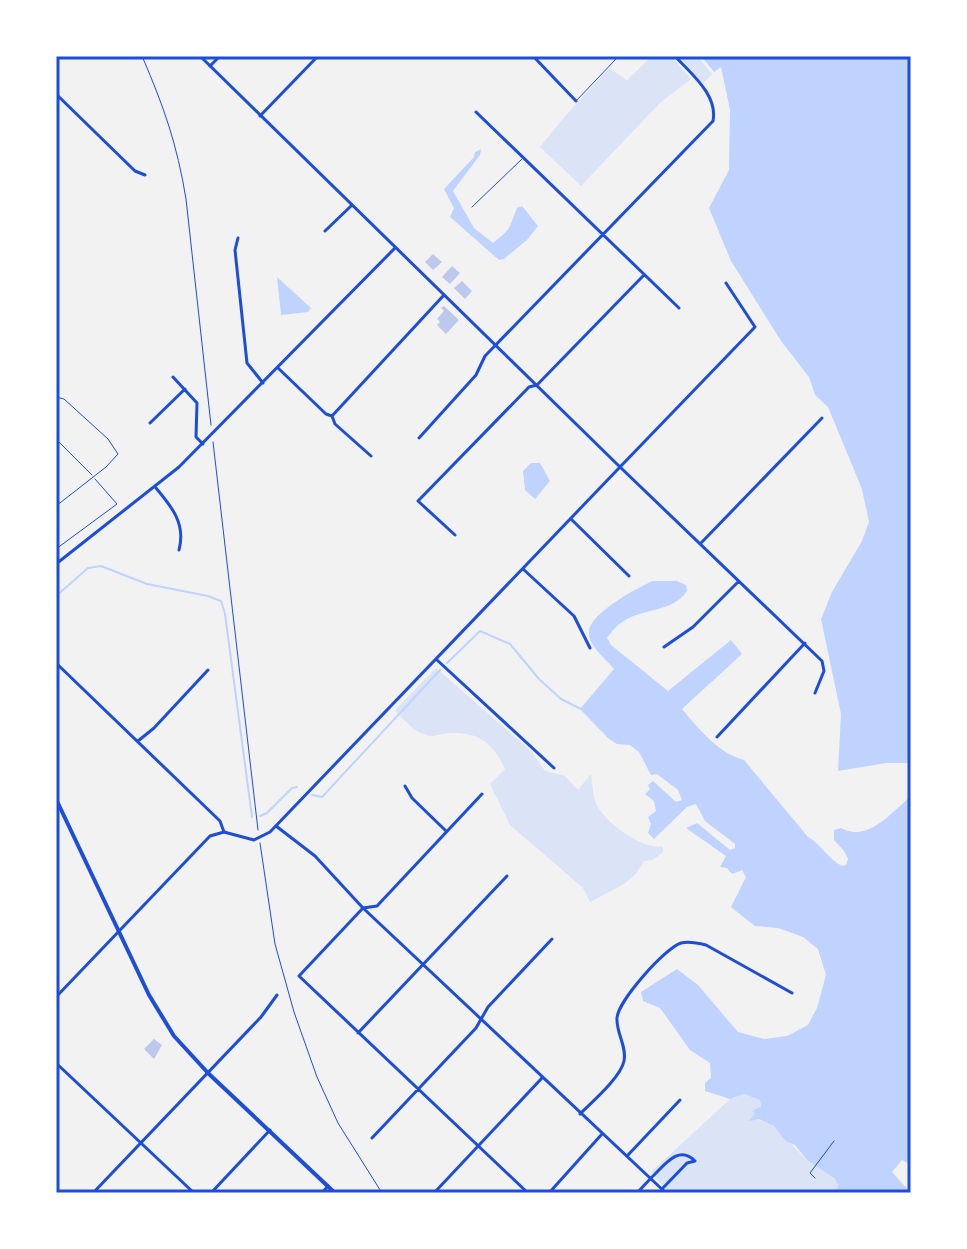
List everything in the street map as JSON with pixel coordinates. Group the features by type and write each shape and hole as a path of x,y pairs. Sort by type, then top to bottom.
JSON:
{"main road":[{"path":"56,799 117,931 166,1024 208,1073 335,1193"}],"street":[{"path":"200,56 620,467 805,643 824,665 815,693"},
{"path":"210,66 220,56"},
{"path":"260,116 318,56"},
{"path":"533,56 576,101"},
{"path":"419,438 476,375 485,356 713,121 715,110 712,99 675,56"},
{"path":"56,94 135,171 145,175"},
{"path":"476,112 679,308"},
{"path":"325,231 351,206"},
{"path":"238,238 235,250 247,363 263,383"},
{"path":"56,564 156,488 396,247"},
{"path":"455,535 418,501 644,275"},
{"path":"56,997 210,836 224,832 249,840 259,839 276,826 755,327 726,283"},
{"path":"332,416 444,295"},
{"path":"278,368 326,414 332,416"},
{"path":"173,377 197,403 196,437 203,444"},
{"path":"150,423 185,389"},
{"path":"332,416 335,424 371,456"},
{"path":"701,543 822,418"},
{"path":"156,488 177,516 181,529 179,550"},
{"path":"571,519 629,576"},
{"path":"523,569 574,616 590,648"},
{"path":"664,647 693,627 739,581"},
{"path":"717,737 805,643"},
{"path":"437,660 554,768"},
{"path":"56,663 220,821 224,832"},
{"path":"138,741 208,670"},
{"path":"405,786 412,798 446,831"},
{"path":"482,794 377,906 363,908 299,976 528,1193"},
{"path":"276,826 315,856 363,908 651,1178 662,1192 687,1163 695,1161 681,1153 673,1156 651,1178 637,1193"},
{"path":"358,1033 507,876"},
{"path":"372,1138 420,1090 552,939"},
{"path":"580,1114 624,1063 617,1023 623,1002 649,971 678,944 695,942 706,945 792,993"},
{"path":"93,1193 269,1009 277,995"},
{"path":"56,1063 194,1193"},
{"path":"434,1193 542,1078"},
{"path":"627,1156 680,1100"},
{"path":"211,1193 270,1130"},
{"path":"549,1193 602,1134"},
{"path":"322,1193 328,1186"}],"lane":[{"path":"576,101 616,59"},
{"path":"472,207 522,159"},
{"path":"56,397 64,399 115,447 118,454 56,506"},
{"path":"56,439 117,504 56,549"}],"path":[{"path":"142,56 166,112 186,199 259,839 275,944 317,1077 338,1123 382,1193"},
{"path":"815,1178 810,1173 834,1141"}],"shaded area":[{"path":"652,56 671,56 691,79 660,103 581,186 540,147 609,68 627,80"},
{"path":"679,56 698,57 712,74 703,84"},
{"path":"436,668 531,751 545,771 565,776 578,790 591,774 595,801 606,817 635,839 645,844 663,846 663,852 653,860 644,861 636,874 624,884 590,902 583,888 510,825 490,784 505,769 485,741 461,733 426,735 411,726 395,710"},
{"path":"744,1094 760,1100 761,1106 753,1111 756,1114 750,1120 759,1120 775,1127 807,1160 835,1180 838,1184 836,1193 669,1193 651,1172 730,1099"}],"water":[{"path":"701,56 911,56 911,763 886,763 838,771 841,714 821,619 869,522 862,489 828,407 815,395 809,377 781,341 731,261 709,208 729,170 730,110 721,67 714,72"},
{"path":"481,149 480,155 453,191 474,228 493,243 507,231 517,208 522,206 538,226 527,240 499,260 450,217 454,208 444,189"},
{"path":"277,277 311,308 308,312 281,315"},
{"path":"531,463 540,463 550,481 535,499 525,490 523,471"},
{"path":"653,581 677,581 686,585 687,591 665,607 619,624 607,638 611,645 668,691 731,640 742,654 682,709 717,746 744,760 808,837 833,860 842,866 848,859 834,840 834,830 841,828 861,832 870,829 911,796 911,1165 902,1160 892,1172 911,1193 836,1193 838,1184 834,1178 807,1160 774,1126 759,1119 749,1121 755,1114 752,1111 761,1106 760,1100 744,1094 730,1099 705,1091 705,1083 711,1078 710,1063 690,1050 660,1008 643,1001 641,992 677,969 698,985 738,1032 764,1039 787,1036 808,1025 817,1008 826,975 818,949 803,937 778,928 755,926 731,907 746,877 742,870 732,874 727,868 720,867 726,856 686,828 697,823 730,850 735,848 735,844 705,821 696,804 687,807 654,839 648,833 651,824 648,817 656,811 654,801 645,794 650,789 648,785 653,781 676,802 682,800 678,790 657,774 651,775 639,752 630,745 617,744 608,738 580,709 614,669 592,642 589,632 591,625 615,602"}],"building":[{"path":"433,254 442,262 433,270 425,262"},
{"path":"452,266 460,273 450,284 442,277"},
{"path":"462,281 472,291 465,299 454,288"},
{"path":"444,306 459,320 446,334 437,325"},
{"path":"154,1039 162,1045 154,1059 144,1049"}],"waterway":[{"path":"56,596 88,568 101,566 147,584 221,601 252,817"},
{"path":"447,663 480,631 510,644 539,679 561,699 581,709"},
{"path":"312,795 322,797 440,670"},
{"path":"260,816 297,787"}]}
